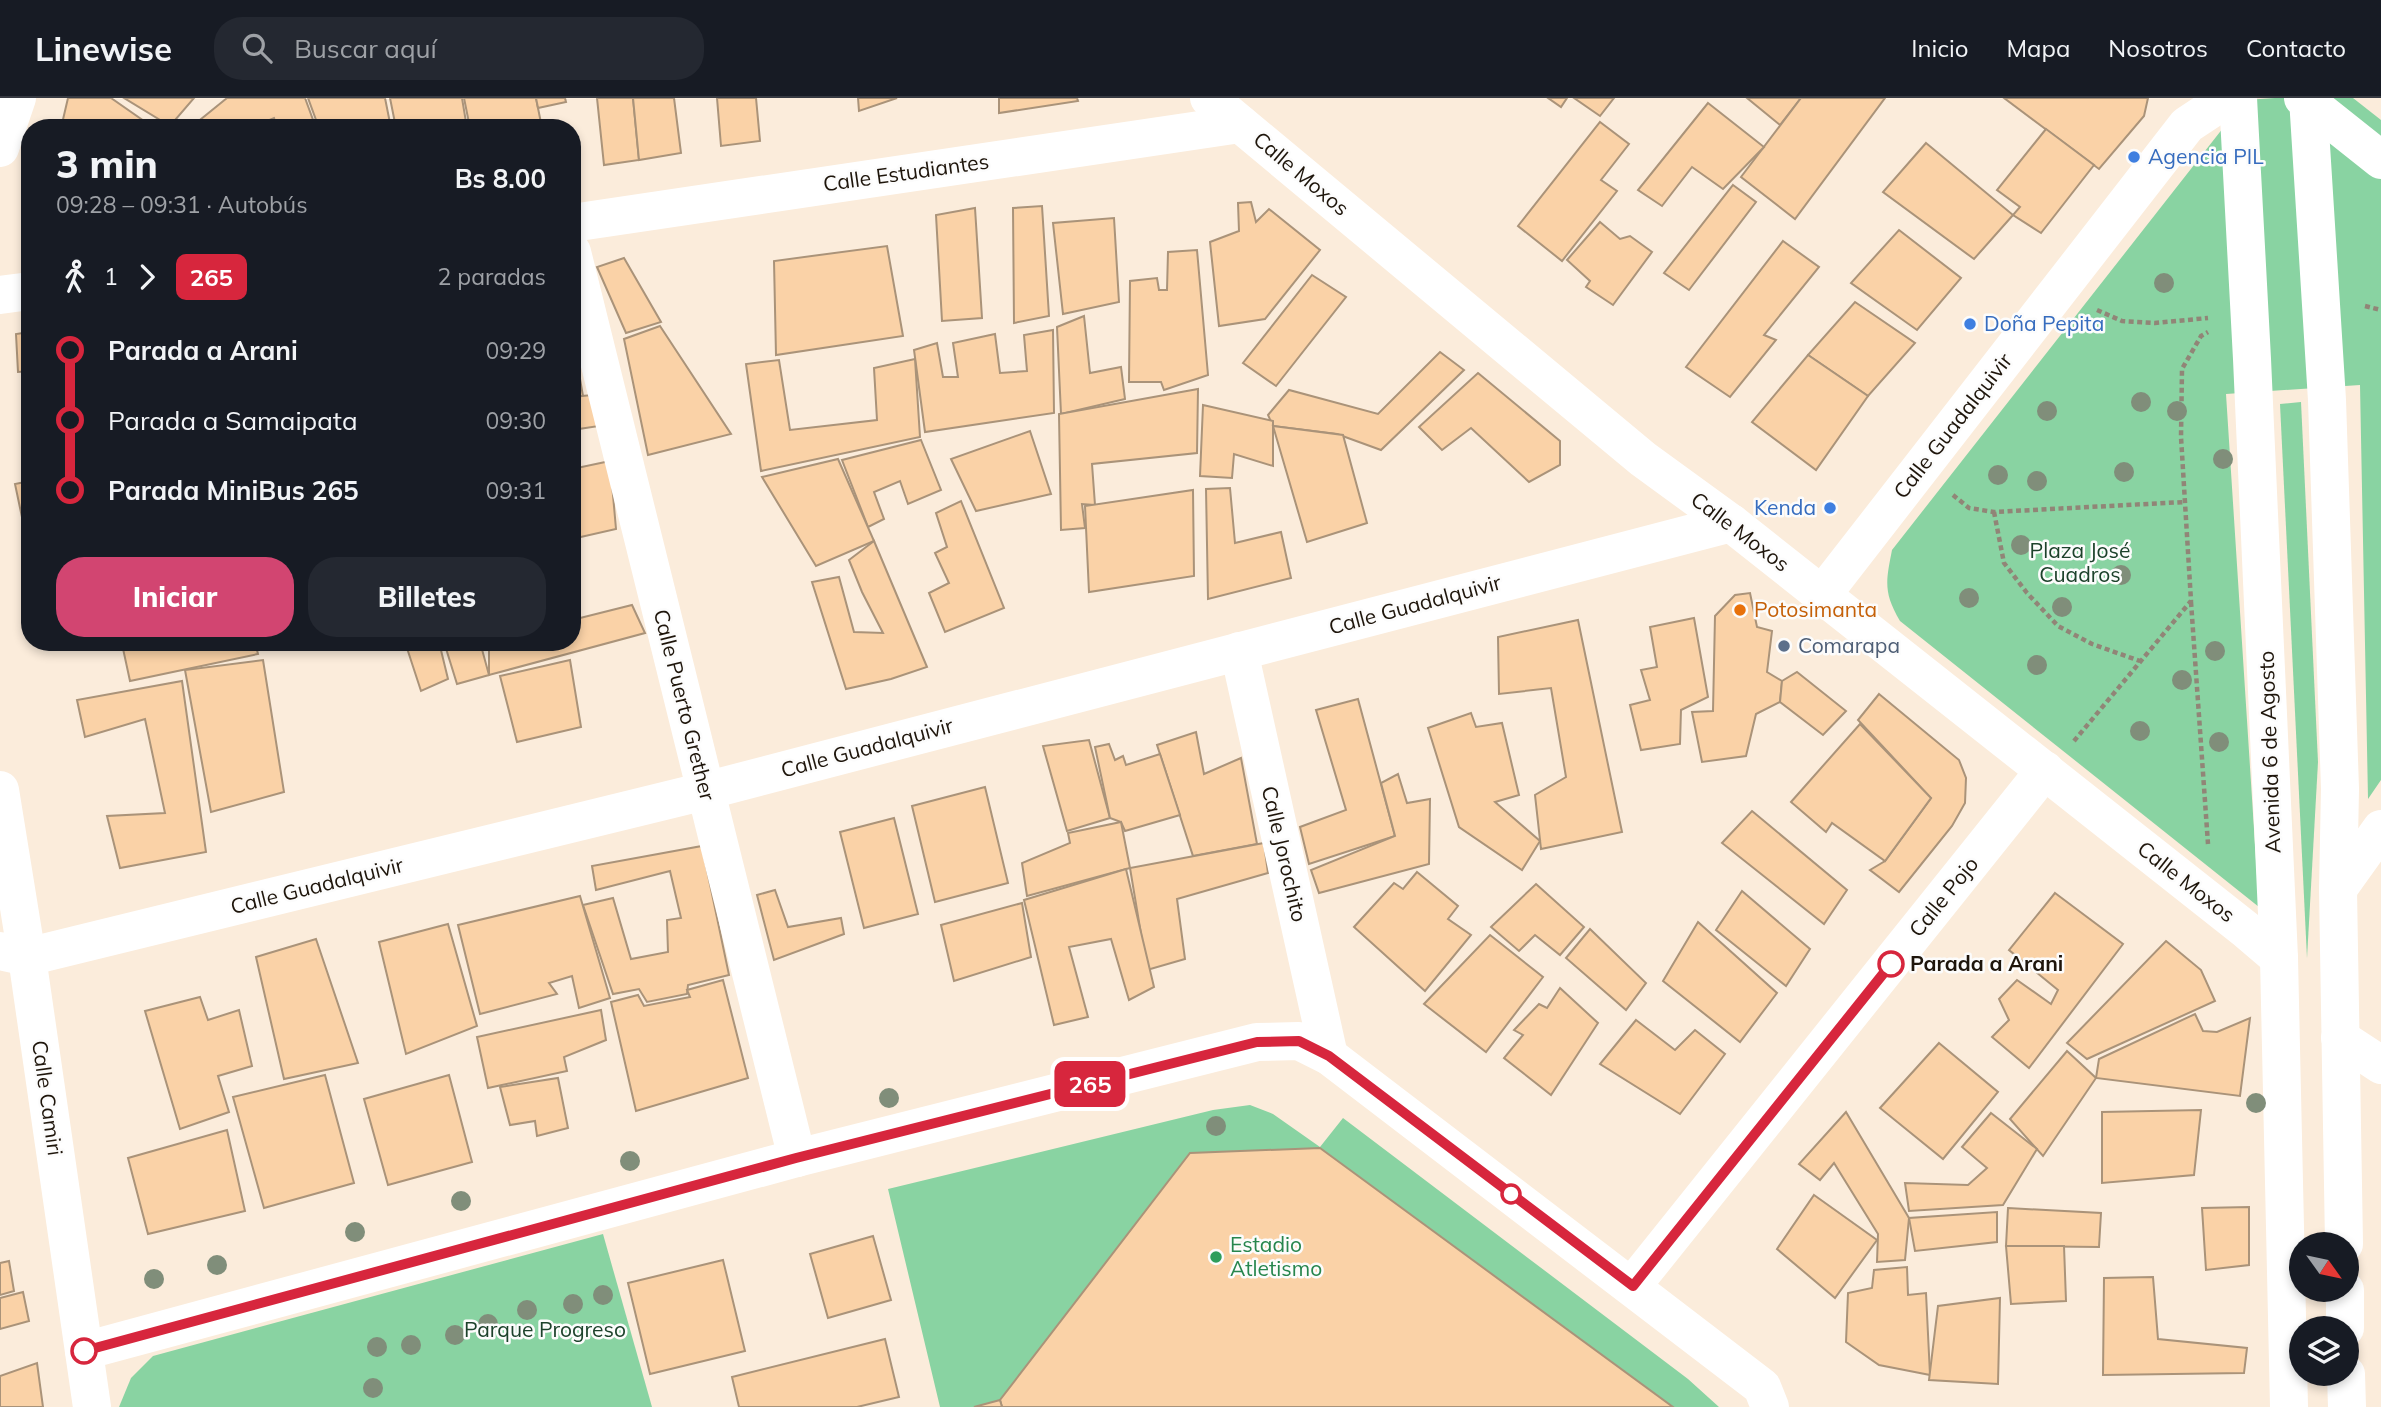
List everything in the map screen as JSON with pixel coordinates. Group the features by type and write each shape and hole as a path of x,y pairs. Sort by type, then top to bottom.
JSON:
{"street":[{"path":"0,148 17,98"},
{"name":"Calle Moxos","path":"1209,98 1643,459 1731,523 1822,595 2057,759 2279,958"},
{"name":"Calle Guadalquivir","path":"1822,595 2186,112 2228,98"},
{"name":"Avenida 6 de Agosto","path":"2238,98 2279,958 2288,1407"},
{"path":"2306,98 2381,160"},
{"path":"2306,98 2327,400 2340,789 2338,889 2344,1232"},
{"path":"2336,98 2381,134"},
{"name":"Calle Estudiantes","path":"581,222 1240,124"},
{"name":"Calle Puerto Grether","path":"581,288 796,1158"},
{"path":"0,295 21,292"},
{"name":"Calle Guadalquivir","path":"13,954 705,791 1731,523"},
{"name":"Calle Jorochito","path":"1239,651 1329,1056"},
{"name":"Calle Pojo","path":"1633,1286 2057,759"},
{"name":"Calle Camiri","path":"0,790 13,954 92,1407"},
{"path":"2338,889 2381,829"},
{"path":"2340,1038 2381,1065"},
{"path":"84,1351 796,1158 1257,1042 1299,1041 1329,1056 1633,1286 1762,1387 1770,1407"},
{"path":"2346,1386 2347,1407"}],"path":[{"path":"2352,304 2381,310"},
{"path":"2097,310 2122,321 2155,323 2209,317"},
{"path":"2208,846 2181,437 2182,369 2201,336 2213,329"},
{"path":"1953,495 1969,508 1994,512 2185,502"},
{"path":"1994,512 2004,563 2027,593 2059,626 2092,644 2140,661"},
{"path":"2057,759 2191,601"}],"green space":[{"name":"Plaza José Cuadros","path":"2353,98 2381,120 2381,780 2368,799 2360,385 2226,394 2259,907 1900,621 1888,594 1887,578 1892,550 2245,100"},
{"path":"2301,402 2318,762 2307,958 2280,404"},
{"name":"Estadio Atletismo","path":"1250,1105 1273,1114 1320,1147 1343,1118 1688,1379 1719,1407 940,1407 888,1189 1213,1110"},
{"name":"Parque Progreso","path":"603,1234 652,1407 119,1407 131,1378 153,1356"}],"building":[{"path":"68,98 111,98 141,119 63,119"},
{"path":"124,98 194,98 176,119 158,119"},
{"path":"227,98 305,98 313,119 274,118 201,119"},
{"path":"308,98 385,98 389,119 316,119"},
{"path":"390,98 462,98 466,119 394,119"},
{"path":"464,98 536,98 540,119 468,119"},
{"path":"536,98 565,98 566,102 538,108"},
{"path":"597,98 633,98 639,160 604,165"},
{"path":"633,98 674,98 681,153 639,160"},
{"path":"717,98 756,98 760,141 721,146"},
{"path":"858,98 897,98 859,111"},
{"path":"999,98 1077,98 1078,101 999,113"},
{"path":"1548,98 1567,98 1561,107"},
{"path":"1574,98 1614,98 1600,116"},
{"path":"1747,98 1801,98 1780,125"},
{"path":"1801,98 1885,98 1795,219 1741,177"},
{"path":"2004,98 2148,98 2144,116 2099,169"},
{"path":"1708,103 1764,147 1723,189 1692,167 1662,206 1638,190"},
{"path":"1600,122 1629,144 1601,180 1617,191 1562,261 1518,226"},
{"path":"2046,129 2094,165 2041,233 2013,215 2020,207 1997,190"},
{"path":"1926,143 2013,215 1974,259 1883,192"},
{"path":"1733,185 1756,202 1689,290 1664,273"},
{"path":"1251,202 1256,222 1269,209 1320,250 1265,319 1219,326 1210,242 1239,231 1238,203"},
{"path":"1042,206 1049,316 1014,323 1013,208"},
{"path":"975,208 982,318 942,321 936,215"},
{"path":"1114,218 1119,302 1063,314 1053,223"},
{"path":"1600,222 1620,239 1630,236 1652,252 1613,305 1586,287 1590,281 1567,260"},
{"path":"1899,230 1961,278 1917,330 1851,283"},
{"path":"1783,241 1819,267 1764,335 1776,340 1730,397 1686,367"},
{"path":"887,246 903,336 776,355 774,261"},
{"path":"1197,250 1208,375 1164,390 1161,382 1129,382 1130,281 1157,278 1159,290 1167,290 1168,252"},
{"path":"624,258 661,322 626,333 597,267"},
{"path":"1312,275 1346,297 1276,386 1243,363"},
{"path":"1855,302 1915,343 1868,396 1808,355"},
{"path":"1084,316 1090,373 1121,367 1125,399 1061,414 1057,327"},
{"path":"660,326 731,434 648,455 624,339"},
{"path":"1053,330 1054,413 925,432 914,350 937,343 943,377 958,377 953,343 995,334 1000,373 1027,371 1024,335"},
{"path":"21,333 21,372 18,372 16,334"},
{"path":"1440,352 1464,370 1381,450 1337,434 1273,426 1268,415 1289,390 1378,414"},
{"path":"1808,355 1868,396 1816,470 1752,422"},
{"path":"915,359 920,437 761,471 746,364 779,360 790,430 877,420 874,368"},
{"path":"1478,373 1560,441 1560,465 1529,482 1471,428 1442,450 1419,427"},
{"path":"1198,389 1197,453 1092,464 1095,505 1082,504 1085,528 1061,530 1059,414"},
{"path":"592,395 599,426 581,429 581,396"},
{"path":"1203,405 1273,421 1273,466 1234,454 1232,478 1200,476"},
{"path":"1273,426 1343,435 1367,523 1307,542"},
{"path":"1030,431 1051,494 976,511 951,459"},
{"path":"921,440 941,490 908,504 900,481 874,492 884,519 868,527 842,460"},
{"path":"838,459 874,541 816,566 762,477"},
{"path":"610,461 616,529 581,537 581,467"},
{"path":"21,483 21,512 15,484"},
{"path":"1230,488 1235,543 1281,532 1291,578 1208,599 1206,489"},
{"path":"1193,490 1194,576 1089,592 1085,506"},
{"path":"961,501 1004,608 945,632 929,593 949,583 935,553 947,547 936,513"},
{"path":"874,541 927,667 891,679 846,689 812,582 839,577 854,632 883,633 849,560"},
{"path":"1750,593 1757,627 1772,631 1767,672 1782,681 1780,702 1756,714 1746,756 1702,762 1692,712 1713,711 1715,616 1735,595"},
{"path":"632,605 645,633 581,650 581,618"},
{"path":"1694,618 1708,697 1681,710 1680,744 1641,750 1630,705 1650,700 1641,670 1657,667 1650,627"},
{"path":"1578,620 1622,832 1541,849 1535,795 1566,777 1551,688 1499,694 1498,637"},
{"path":"124,651 257,651 258,654 130,681"},
{"path":"408,651 441,651 448,679 421,691"},
{"path":"447,651 482,651 489,675 457,684"},
{"path":"489,651 578,651 489,675"},
{"path":"263,660 284,792 211,812 185,670"},
{"path":"570,660 581,727 517,742 500,676"},
{"path":"1797,672 1846,711 1823,735 1780,702 1782,681"},
{"path":"182,681 206,852 120,868 107,816 165,813 145,719 85,737 77,700"},
{"path":"1879,694 1959,760 1966,778 1965,803 1952,826 1899,892 1870,870 1885,861 1931,798 1858,720"},
{"path":"1358,699 1395,836 1309,864 1300,827 1346,810 1316,710"},
{"path":"1471,713 1476,727 1502,723 1519,795 1495,802 1540,841 1522,870 1459,827 1428,728"},
{"path":"1860,724 1931,798 1885,861 1832,823 1826,832 1791,802"},
{"path":"1196,732 1204,774 1241,758 1257,844 1193,856 1157,745"},
{"path":"1089,740 1110,818 1067,831 1043,746"},
{"path":"1109,744 1115,760 1123,756 1126,765 1160,754 1180,815 1125,831 1121,822 1110,818 1095,747"},
{"path":"1398,774 1407,803 1430,799 1429,864 1319,893 1311,870 1395,836 1381,783"},
{"path":"985,787 1008,883 935,902 912,806"},
{"path":"1752,811 1847,890 1824,924 1722,843"},
{"path":"894,818 918,914 864,928 840,832"},
{"path":"1121,822 1130,868 1027,896 1022,863 1070,843 1068,833"},
{"path":"1264,843 1268,873 1177,899 1185,959 1147,970 1130,868"},
{"path":"702,846 729,975 688,985 687,994 647,1002 639,989 613,994 583,905 613,898 631,959 668,952 667,920 681,918 670,871 596,890 592,866"},
{"path":"1126,869 1154,987 1129,1000 1111,939 1069,947 1088,1017 1054,1025 1024,900"},
{"path":"1417,872 1458,906 1448,919 1471,935 1425,991 1354,927 1394,883 1403,889"},
{"path":"1536,884 1584,927 1560,955 1535,935 1519,951 1491,927"},
{"path":"775,890 788,927 841,918 844,934 774,960 757,895"},
{"path":"1742,891 1810,949 1786,986 1716,930"},
{"path":"2055,893 2123,944 2029,1068 1992,1037 2009,1020 1999,999 2017,980 2051,1004 2058,990 2009,950"},
{"path":"580,896 610,998 579,1008 572,976 549,983 557,994 480,1014 458,925"},
{"path":"1022,903 1031,957 954,981 941,925"},
{"path":"1698,922 1777,993 1740,1042 1663,981"},
{"path":"448,924 477,1026 406,1054 379,942"},
{"path":"1590,929 1646,983 1626,1010 1566,958"},
{"path":"1490,935 1543,977 1486,1052 1424,1004"},
{"path":"316,939 358,1063 284,1079 256,957"},
{"path":"2166,941 2201,970 2215,1001 2087,1059 2067,1043"},
{"path":"723,980 748,1078 636,1111 611,1002 638,995 644,1006 690,997 687,990"},
{"path":"1560,988 1598,1023 1551,1095 1504,1058 1523,1035 1514,1030 1539,1004 1547,1008"},
{"path":"200,997 208,1020 239,1010 252,1066 218,1076 229,1112 180,1129 145,1011"},
{"path":"601,1010 606,1040 564,1057 567,1071 488,1088 477,1037"},
{"path":"2195,1014 2203,1031 2217,1032 2250,1018 2240,1096 2096,1078 2099,1059"},
{"path":"1636,1020 1675,1050 1695,1030 1725,1054 1680,1114 1600,1064"},
{"path":"1939,1043 1998,1092 1943,1159 1880,1108"},
{"path":"2067,1051 2096,1078 2043,1156 2010,1119"},
{"path":"325,1075 354,1183 264,1208 233,1097"},
{"path":"449,1075 472,1162 388,1185 364,1099"},
{"path":"558,1078 568,1128 537,1136 535,1121 510,1125 500,1087"},
{"path":"2201,1110 2194,1175 2102,1183 2102,1112"},
{"path":"1846,1112 1909,1218 1905,1260 1877,1262 1878,1234 1834,1163 1820,1180 1799,1164"},
{"path":"1991,1113 2037,1149 2003,1205 1909,1211 1905,1183 1968,1185 1987,1168 1962,1147"},
{"path":"227,1130 245,1211 148,1234 128,1158"},
{"name":"Estadio Atletismo","path":"1320,1148 1673,1407 1002,1407 1000,1400 1190,1153"},
{"path":"1814,1195 1877,1240 1835,1298 1777,1249"},
{"path":"2249,1207 2249,1265 2206,1270 2202,1208"},
{"path":"2008,1208 2101,1213 2099,1247 2006,1246"},
{"path":"1997,1212 1997,1242 1915,1251 1909,1218"},
{"path":"873,1236 891,1300 828,1318 810,1254"},
{"path":"2006,1246 2064,1246 2066,1301 2011,1304"},
{"path":"723,1260 745,1351 650,1374 628,1283"},
{"path":"9,1261 14,1291 0,1295 0,1263"},
{"path":"1907,1267 1908,1295 1926,1293 1930,1375 1879,1365 1846,1342 1848,1293 1872,1288 1874,1270"},
{"path":"2153,1277 2158,1339 2247,1348 2244,1373 2103,1375 2104,1278"},
{"path":"23,1292 29,1321 0,1329 0,1298"},
{"path":"2000,1298 1998,1384 1929,1380 1938,1306"},
{"path":"885,1339 899,1397 857,1407 739,1407 732,1377"},
{"path":"37,1363 43,1407 0,1407 0,1376"},
{"path":"1000,1400 1002,1407 974,1407"}],"bus line":[{"name":"265","path":"84,1351 796,1158 1257,1042 1299,1041 1322,1051 1633,1286 1891,964"}],"place":[{"name":"Agencia PIL","path":"2134,157"},
{"name":"Doña Pepita","path":"1970,324"},
{"name":"Kenda","path":"1830,508"},
{"name":"Potosimanta","path":"1740,610"},
{"name":"Comarapa","path":"1784,646"},
{"name":"Parada a Arani","path":"1891,964"},
{"name":"Estadio Atletismo","path":"1216,1257"}]}
